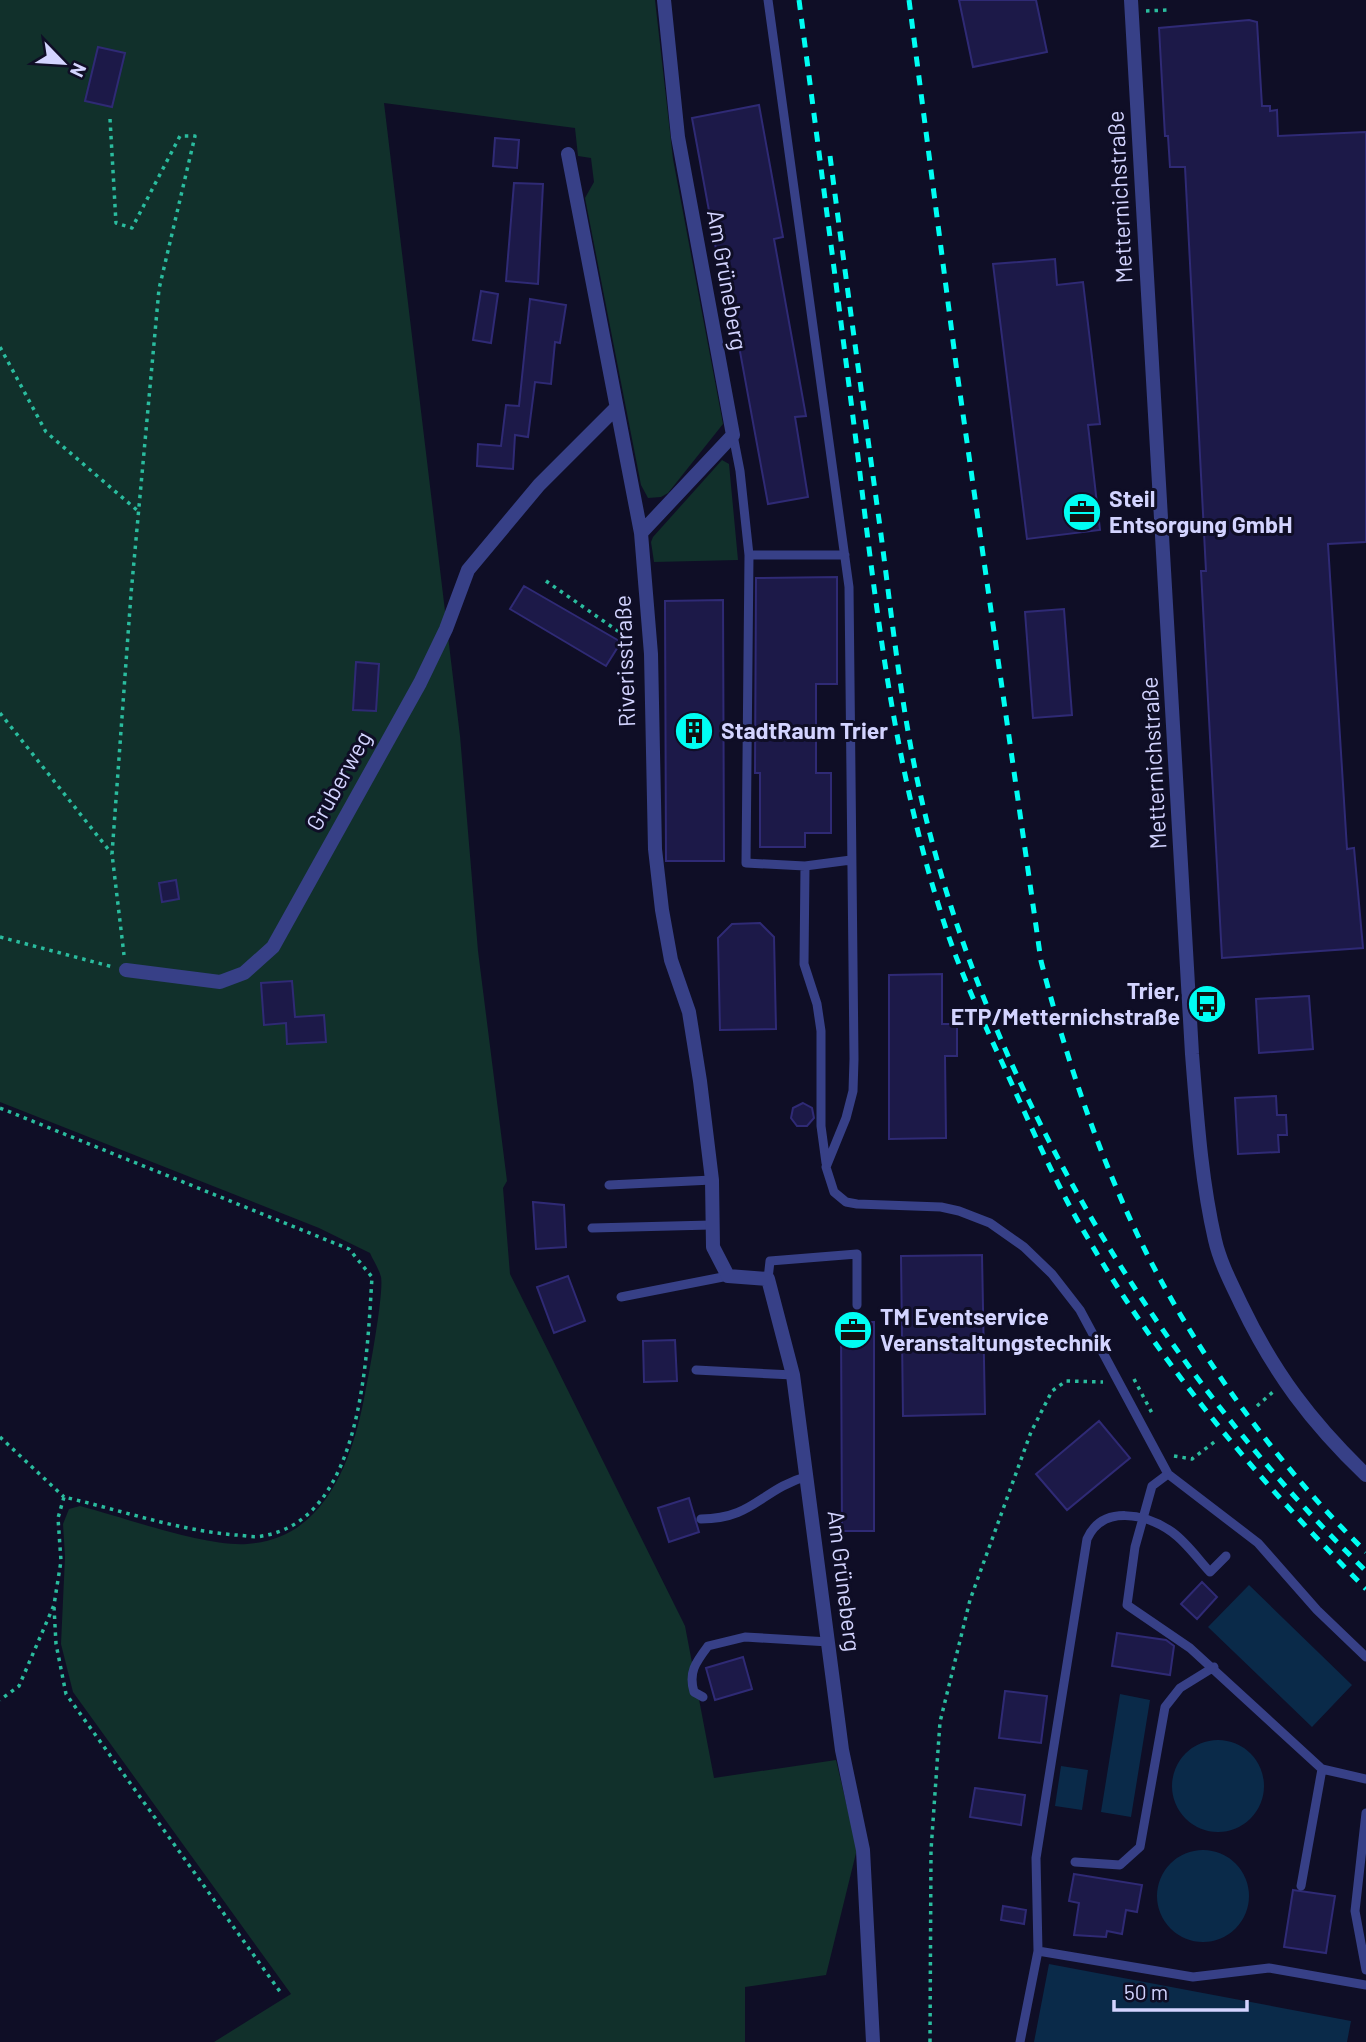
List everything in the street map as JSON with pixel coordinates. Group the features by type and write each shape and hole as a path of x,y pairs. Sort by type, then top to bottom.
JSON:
{"street":[{"name":"Am Grüneberg","path":"664,0 678,137 733,435"},
{"name":"Metternichstraße","path":"1131,6 1192,1054 1202,1170 1222,1265 1256,1336 1283,1383 1326,1437 1366,1475"},
{"name":"Riverisstraße","path":"568,154 640,533 651,654 655,849 671,960 691,1023 711,1174"},
{"name":"Gruberweg","path":"126,970 220,982 244,973 273,947 420,683 446,629 468,570 539,485 615,408"},
{"path":"640,533 733,435"},
{"path":"711,1174 713,1247 728,1276 768,1279"},
{"name":"Am Grüneberg","path":"768,1279 793,1375 842,1750 863,1850 873,2042"}],"lane":[{"path":"768,0 849,587 853,1091 846,1118 826,1167"},
{"path":"733,435 749,555 746,863 805,866 851,860"},
{"path":"749,555 845,555"},
{"path":"805,866 804,964 817,1004 821,1031 821,1126 830,1185 846,1202 941,1207 959,1211 1007,1233 1065,1290 1080,1310 1168,1474 1258,1543 1317,1610 1366,1657"},
{"path":"609,1185 711,1174"},
{"path":"592,1228 711,1224"},
{"path":"768,1279 769,1261 857,1254 857,1305"},
{"path":"621,1297 728,1276"},
{"path":"696,1370 793,1375"},
{"path":"1168,1474 1152,1486 1135,1547 1127,1605 1214,1667 1322,1769 1366,1779"},
{"path":"701,1519 738,1515 786,1482 807,1476"},
{"path":"1020,2042 1038,1951 1036,1858 1087,1539 1092,1527 1107,1516 1143,1517 1173,1532 1210,1572 1226,1556"},
{"path":"703,1697 694,1692 691,1681 693,1668 708,1646 745,1637 768,1636 829,1642"},
{"path":"1075,1862 1120,1865 1140,1847 1165,1707 1180,1688 1214,1667"},
{"path":"1301,1886 1322,1769"},
{"path":"1366,1813 1355,1910 1366,1970"},
{"path":"1038,1951 1193,1977 1269,1968 1366,1985"}],"path":[{"path":"1131,6 1168,10"},
{"path":"0,937 126,970 112,854 139,512 159,289 195,136 180,135 132,229 116,223 110,119"},
{"path":"0,347 46,432 139,512"},
{"path":"546,581 651,654"},
{"path":"0,713 112,854"},
{"path":"0,1108 349,1250 372,1277 367,1356 354,1430 324,1499 297,1523 261,1537 211,1533 64,1497 0,1437"},
{"path":"930,2042 931,1850 940,1723 970,1600 1031,1432 1052,1391 1066,1381 1104,1382 1127,1369 1156,1421"},
{"path":"1258,1406 1283,1383"},
{"path":"1172,1455 1192,1459 1217,1440"},
{"path":"64,1497 58,1518 61,1561 54,1605 55,1644 66,1694 281,1993"},
{"path":"0,1700 19,1686 54,1605"}],"green space":[{"path":"0,0 655,0 673,159 723,424 668,493 661,497 648,498 641,485 585,198 594,182 591,158 578,156 575,128 384,103 460,736 478,951 507,1181 503,1188 510,1274 685,1626 714,1778 836,1760 857,1849 826,1975 745,1987 745,2042 214,2042 291,1994 73,1692 61,1644 65,1557 63,1524 69,1509 80,1506 187,1536 230,1544 275,1539 298,1527 317,1510 332,1490 354,1440 379,1314 381,1277 370,1253 319,1228 0,1102"},
{"path":"722,460 729,464 738,560 654,562 651,542 653,537"}],"water":[{"path":"1249,1585 1352,1685 1312,1727 1208,1627"},
{"path":"1120,1694 1150,1700 1131,1817 1101,1812"},
{"path":"1218,1740 1236,1744 1250,1754 1260,1768 1264,1786 1260,1804 1250,1818 1236,1828 1218,1832 1200,1828 1186,1818 1176,1804 1172,1786 1176,1768 1186,1754 1200,1744"},
{"path":"1061,1766 1088,1770 1082,1810 1055,1806"},
{"path":"1203,1850 1221,1853 1236,1863 1246,1878 1249,1896 1246,1914 1236,1929 1221,1939 1203,1942 1185,1939 1170,1929 1160,1914 1157,1896 1160,1878 1170,1863 1185,1853"},
{"path":"1049,1964 1351,2021 1347,2042 1034,2042"}],"building":[{"path":"959,0 1036,0 1047,52 973,67"},
{"path":"1249,20 1257,22 1262,106 1270,106 1270,111 1277,110 1278,136 1366,132 1366,542 1328,544 1347,849 1354,848 1363,948 1222,958 1201,571 1206,571 1185,167 1170,167 1168,136 1165,136 1159,28"},
{"path":"98,47 125,53 112,107 85,101"},
{"path":"759,105 783,237 774,239 806,416 795,417 808,497 768,504 721,248 716,249 692,118"},
{"path":"495,138 519,140 517,168 493,166"},
{"path":"514,183 543,184 538,284 506,281"},
{"path":"1055,259 1057,285 1083,282 1100,424 1088,425 1100,530 1027,539 993,264"},
{"path":"481,291 498,294 491,343 473,340"},
{"path":"530,299 566,305 560,343 555,342 551,384 535,382 528,437 515,435 513,469 477,466 478,444 501,446 506,405 519,406"},
{"path":"837,577 837,684 816,684 816,773 831,773 831,833 805,833 805,847 760,847 760,773 755,773 756,578"},
{"path":"524,586 621,642 606,666 510,609"},
{"name":"StadtRaum Trier","path":"723,600 724,861 666,861 665,601"},
{"path":"1064,609 1072,715 1033,718 1025,612"},
{"path":"356,662 379,664 376,711 353,710"},
{"path":"176,880 179,899 162,902 159,883"},
{"path":"760,923 774,937 776,1029 720,1030 718,938 732,924"},
{"path":"942,974 942,1024 957,1024 957,1056 945,1056 946,1138 889,1139 889,975"},
{"path":"292,981 295,1017 324,1015 326,1042 287,1044 286,1023 264,1025 261,983"},
{"path":"1309,996 1313,1049 1259,1053 1256,999"},
{"path":"1276,1096 1277,1115 1286,1115 1287,1135 1278,1135 1279,1152 1238,1154 1235,1098"},
{"path":"803,1103 812,1108 814,1118 807,1126 797,1126 791,1118 793,1108"},
{"path":"533,1202 564,1205 566,1247 536,1249"},
{"path":"982,1255 985,1414 903,1416 901,1256"},
{"path":"568,1276 585,1321 554,1333 537,1287"},
{"path":"841,1322 874,1322 874,1531 842,1531"},
{"path":"675,1340 677,1381 644,1382 643,1341"},
{"path":"1099,1421 1130,1458 1067,1510 1036,1474"},
{"path":"689,1498 699,1532 669,1542 658,1508"},
{"path":"1202,1582 1217,1597 1197,1619 1181,1604"},
{"path":"1117,1633 1166,1640 1174,1646 1170,1675 1112,1666"},
{"path":"743,1657 752,1689 715,1700 706,1668"},
{"path":"1005,1691 1047,1696 1041,1743 999,1738"},
{"path":"975,1788 1025,1795 1021,1825 970,1817"},
{"path":"1074,1874 1142,1885 1137,1912 1126,1910 1122,1934 1107,1931 1106,1937 1074,1935 1079,1903 1069,1901"},
{"path":"1293,1890 1335,1896 1326,1953 1284,1947"},
{"path":"1003,1906 1026,1910 1024,1924 1001,1920"}],"railway":[{"path":"799,0 888,686 910,799 947,931 979,1012 1044,1154 1075,1215 1115,1283 1146,1331 1214,1421 1288,1507 1366,1589"},
{"path":"909,0 957,372 1041,961 1061,1033 1096,1138 1124,1206 1186,1323 1212,1365 1270,1445 1301,1483 1366,1552"},
{"path":"830,156 914,764 950,904 989,1010 1035,1114 1090,1215 1150,1312 1217,1404 1290,1491 1366,1571"}],"place":[{"name":"Steil Entsorgung GmbH","path":"1082,512"},
{"name":"StadtRaum Trier","path":"694,731"},
{"name":"Trier, ETP/Metternichstraße","path":"1207,1004"},
{"name":"TM Eventservice Veranstaltungstechnik","path":"853,1330"}]}
